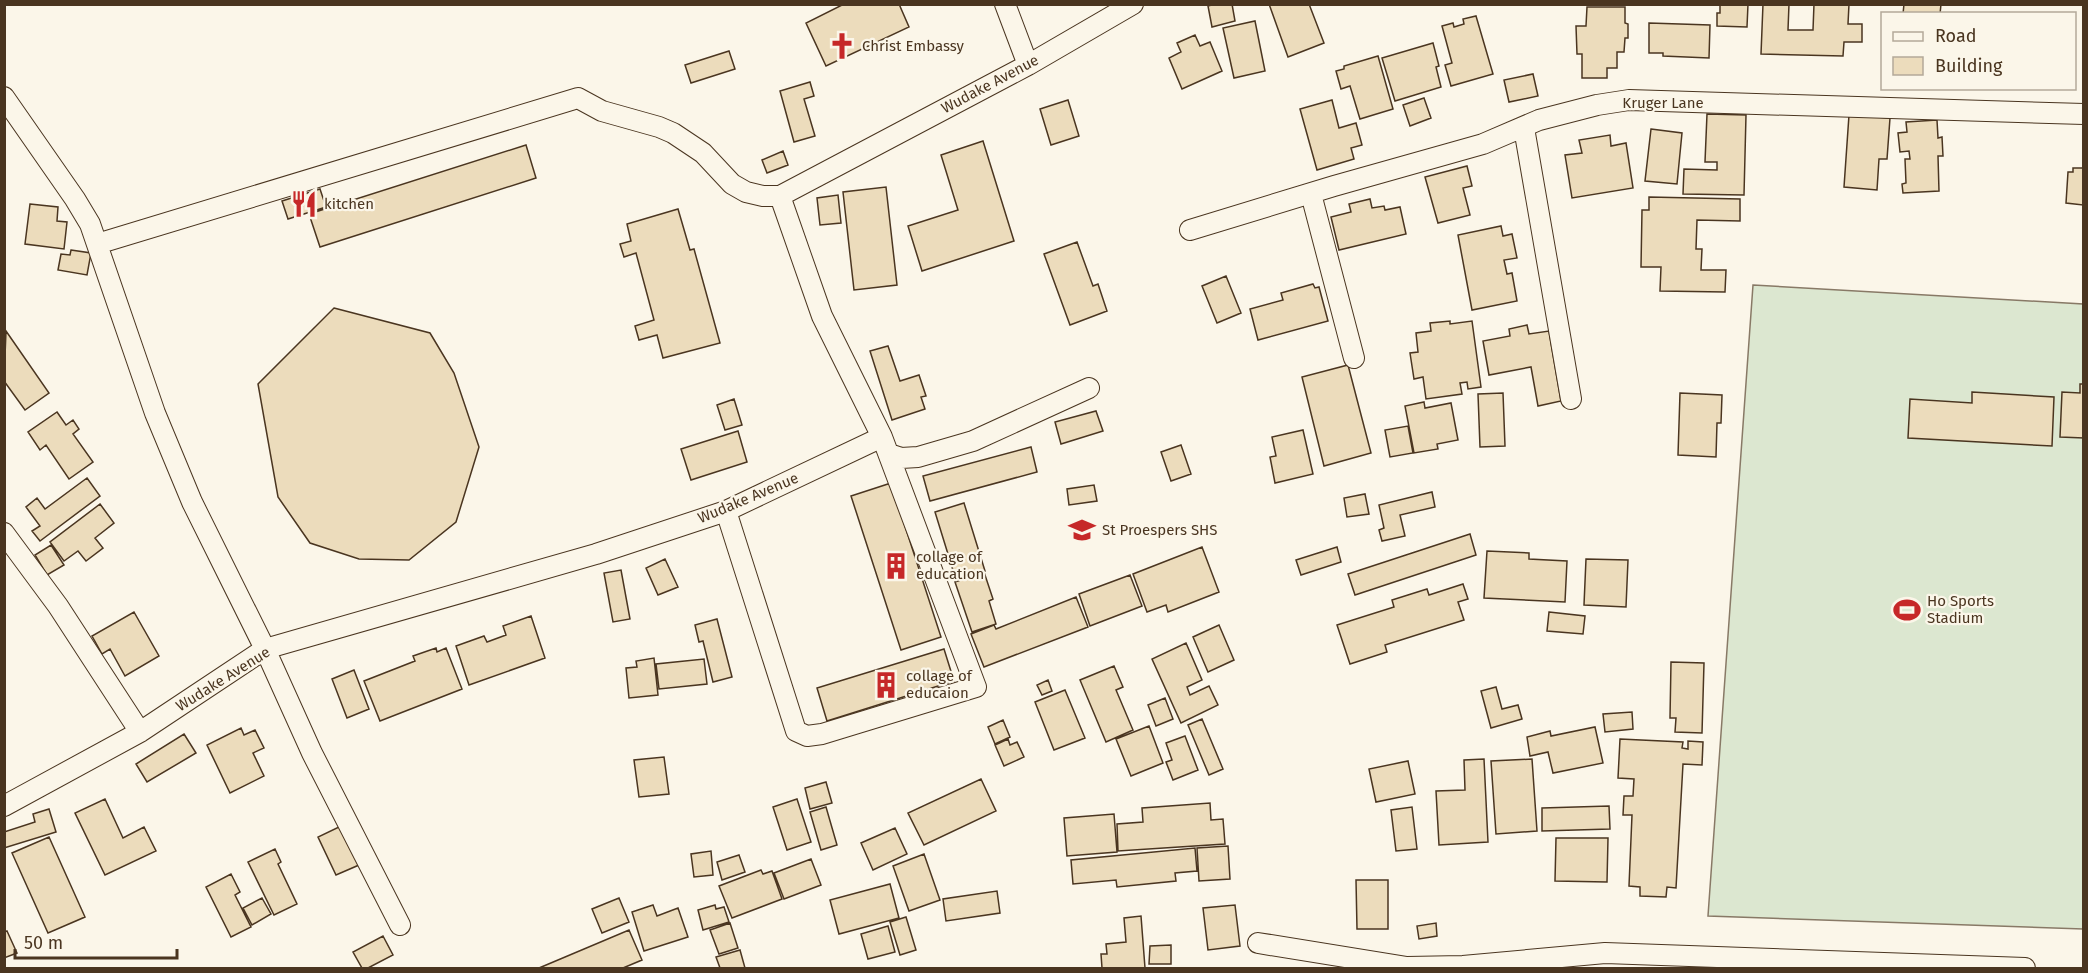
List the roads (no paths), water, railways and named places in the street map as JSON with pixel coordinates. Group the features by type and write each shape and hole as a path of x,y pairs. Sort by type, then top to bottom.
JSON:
{"street":[{"path":"1005,4 1028,65"},
{"name":"Wudake Avenue","path":"780,196 1028,65 1133,4"},
{"path":"4,97 90,224 155,414 192,502 265,649 312,753 400,925"},
{"path":"97,244 578,98 602,111 673,133 703,153 732,184 746,192 764,196 780,196 822,316 886,445 976,687 822,734 807,736 796,731 726,511"},
{"name":"Kruger Lane","path":"1190,230 1483,144 1539,120 1597,105 1629,100 2084,114"},
{"path":"1524,128 1571,399"},
{"path":"1311,194 1354,358"},
{"path":"886,445 902,458 918,457 973,441 1089,388"},
{"name":"Wudake Avenue","path":"4,806 140,732 265,649 596,554 726,511 886,445"},
{"path":"4,533 58,606 140,732"},
{"path":"1258,944 1407,967 1463,966 1605,953 2025,969"}],"place":[{"name":"Christ Embassy","path":"842,46"},
{"name":"kitchen","path":"304,204"},
{"name":"St Proespers SHS","path":"1082,530"},
{"name":"collage of education","path":"896,566"},
{"name":"Ho Sports Stadium","path":"1907,610"},
{"name":"collage of educaion","path":"886,685"}]}
